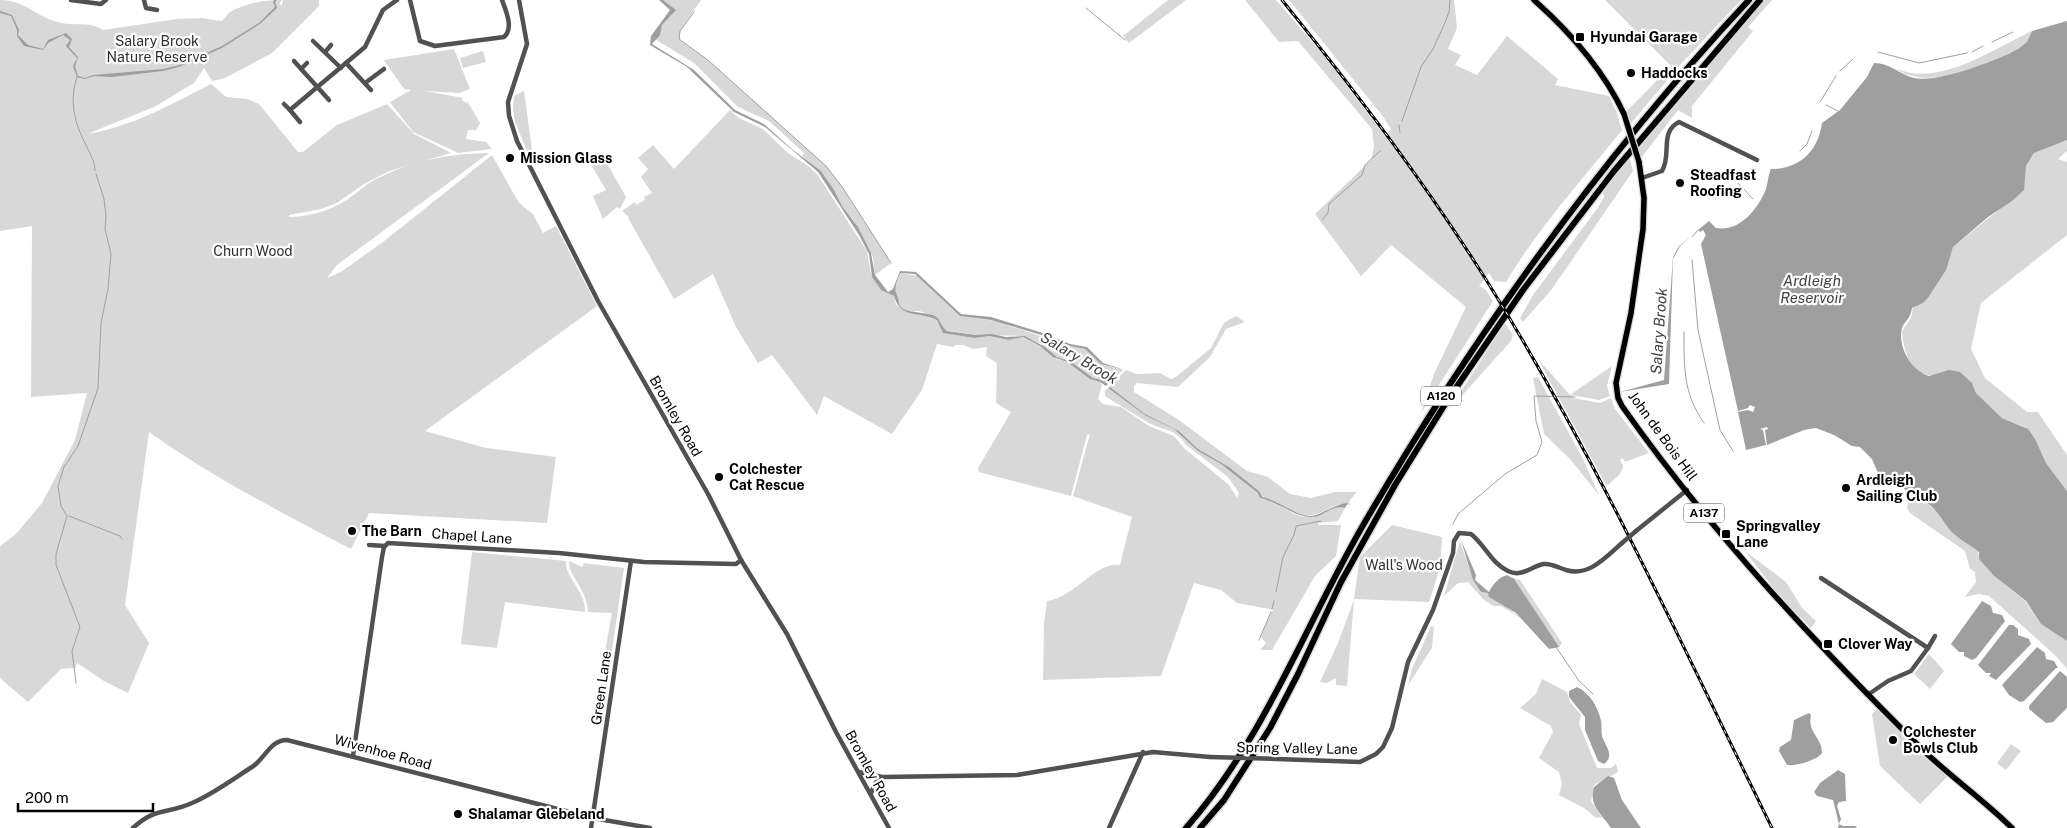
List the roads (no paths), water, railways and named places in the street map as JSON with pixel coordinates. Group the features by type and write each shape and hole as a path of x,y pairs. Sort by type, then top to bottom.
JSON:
{"highway":[{"name":"A120","path":"1186,828 1226,778 1262,721 1337,570 1436,404 1540,255 1605,167 1652,109 1749,0"},
{"name":"A120","path":"1200,828 1228,794 1270,728 1345,574 1395,485 1447,401 1523,290 1614,171 1760,0"}],"main road":[{"name":"John de Bois Hill","path":"1534,0 1591,58 1608,82 1624,114 1634,140 1639,162 1644,208 1642,238 1631,313 1617,376 1616,390 1626,412 1772,595 1924,751 1969,788 2012,828"}],"street":[{"path":"71,0 101,4 106,0"},
{"path":"144,0 146,8 157,10"},
{"path":"290,110 365,47 383,10 396,0"},
{"path":"410,0 420,41 435,46 504,37 508,30 508,17 502,0"},
{"name":"Bromley Road","path":"519,0 527,44 511,90 508,109 517,141 598,301 708,494 741,560 787,634 889,828"},
{"path":"313,41 341,68"},
{"path":"326,52 331,45"},
{"path":"294,61 329,100"},
{"path":"301,69 308,63"},
{"path":"346,63 372,90"},
{"path":"365,83 384,69"},
{"path":"284,104 300,122"},
{"path":"1642,178 1662,171 1666,166 1667,136 1673,126 1679,122 1757,160"},
{"name":"Spring Valley Lane","path":"859,772 883,777 1017,775 1143,752 1210,757 1360,762 1371,757 1383,747 1394,721 1408,662 1433,610 1453,552 1454,541 1459,533 1466,532 1473,535 1488,554 1511,573 1520,574 1546,564 1570,570 1584,570 1602,561 1687,490"},
{"name":"Chapel Lane","path":"369,545 385,546 394,542 430,544 559,553 631,561 736,564 741,560"},
{"path":"353,756 385,546"},
{"name":"Green Lane","path":"591,828 631,561"},
{"path":"1821,578 1928,648"},
{"path":"1869,694 1888,681 1912,671 1935,636"},
{"name":"Wivenhoe Road","path":"133,828 151,814 191,804 258,763 279,741 292,740 592,818 650,828"},
{"path":"1110,828 1143,752"},
{"path":"871,792 876,782 883,777"}],"water":[{"path":"274,0 277,0 275,2 277,8 260,24 222,48 179,67 163,71 112,77 94,76 85,79 77,77 73,66 77,58 66,46 70,40 63,35 48,43 43,50 24,46 17,36 17,30 11,16 0,13 0,11 12,15 19,30 18,35 28,45 43,49 48,40 66,33 72,39 69,47 78,57 75,66 78,76 85,78 93,75 163,69 180,65 222,46 259,23 275,7"},
{"path":"659,0 663,0 676,10 662,25 660,35 652,44 694,70 735,110 764,124 793,150 821,171 842,206 858,227 871,253 875,275 888,292 893,289 900,271 916,272 961,314 991,317 1046,334 1070,344 1087,347 1103,363 1125,370 1101,364 1085,349 1070,346 1048,337 991,320 960,316 915,274 901,273 897,282 896,293 899,304 904,309 935,316 947,331 976,335 992,334 1006,337 1025,336 1045,347 1057,357 1070,361 1093,378 1108,384 1106,386 1090,379 1067,362 1053,357 1040,346 1023,337 1008,340 990,336 974,338 943,333 937,320 905,311 901,308 894,296 881,290 872,277 869,254 859,235 818,172 765,127 734,112 687,67 650,45 651,36 670,10"},
{"name":"Ardleigh Reservoir","path":"2067,21 2067,140 2034,153 2026,166 2024,190 1953,247 1946,270 1928,298 1923,303 1912,308 1910,315 1903,325 1901,335 1907,357 1917,369 1929,376 1949,370 1960,372 1972,383 1976,393 2002,418 2028,429 2035,439 2046,463 2067,491 2067,641 2041,624 2026,601 1994,576 1979,559 1979,552 1953,533 1933,507 1928,503 1916,501 1893,481 1878,473 1872,459 1860,447 1852,446 1834,435 1816,428 1804,430 1767,445 1765,430 1768,429 1767,427 1760,429 1763,430 1766,445 1746,450 1738,412 1748,410 1753,412 1755,407 1750,405 1748,408 1738,411 1701,244 1706,235 1703,230 1700,232 1698,230 1709,221 1716,228 1725,228 1740,223 1747,218 1763,197 1771,169 1791,166 1799,162 1812,150 1820,133 1822,123 1840,110 1867,77 1874,63 1880,63 1914,78 1925,79 1952,74 1982,65 2018,49 2027,42 2032,31"},
{"path":"1692,236 1680,246 1673,259 1669,384 1620,392 1664,380 1673,257 1679,246"},
{"path":"1110,387 1145,414 1179,431 1198,449 1229,467 1260,492 1262,497 1299,513 1311,516 1337,505 1348,503 1345,508 1340,507 1320,515 1306,517 1260,498 1258,493 1221,464 1198,451 1174,429 1146,416 1108,388"},
{"path":"1461,540 1476,575 1475,580 1489,592 1492,586 1504,576 1507,575 1514,579 1559,647 1549,649 1516,613 1489,597 1488,593 1481,592 1473,580"},
{"path":"1982,601 1991,606 1993,613 2002,615 2005,621 1976,658 1972,660 1964,656 1964,652 1959,652 1951,644"},
{"path":"2009,625 2013,625 2018,629 2018,635 2029,639 2031,644 1996,680 1989,676 1991,673 1986,673 1978,665"},
{"path":"2037,647 2045,653 2046,659 2054,661 2058,668 2024,701 2020,702 2009,695 2002,685"},
{"path":"2060,671 2067,677 2067,708 2053,722 2046,723 2029,709 2029,706"},
{"path":"1577,687 1590,697 1600,716 1602,736 1609,755 1604,764 1598,761 1585,730 1585,717 1569,697 1569,691"},
{"path":"1809,713 1811,715 1811,726 1820,743 1822,753 1806,762 1787,765 1779,751 1780,747 1791,740 1794,720"},
{"path":"1838,770 1845,774 1846,801 1839,802 1837,806 1841,819 1839,824 1833,800 1817,796 1814,792 1820,783"},
{"path":"1608,776 1614,778 1622,800 1641,828 1611,828 1597,809 1593,799 1594,787"},
{"path":"1839,824 1855,826 1857,828 1838,828"}],"waterway":[{"path":"1402,121 1421,67 1433,49 1444,25 1449,12 1450,0"},
{"path":"1086,8 1125,40"},
{"path":"694,12 680,31 679,39 709,61 826,166 843,188 891,263"},
{"path":"1992,42 2013,32"},
{"path":"1972,52 1983,46"},
{"path":"1878,52 1919,63 1967,53"},
{"path":"1840,71 1853,59"},
{"path":"1820,102 1836,76"},
{"path":"77,77 73,95 74,111 78,128 93,161 95,171"},
{"path":"1826,105 1838,111"},
{"path":"1399,125 1400,132"},
{"path":"1800,151 1807,144 1812,131"},
{"path":"1322,220 1328,213 1329,204 1362,175 1365,165 1380,151"},
{"path":"76,683 72,651 80,627 56,565 56,554 67,516 61,506 58,486 64,467 78,446 98,388 101,323 108,289 111,254 105,229 104,199 96,174"},
{"path":"1738,183 1753,199"},
{"name":"Salary Brook","path":"1692,237 1698,230"},
{"path":"1692,260 1698,330 1720,430 1733,451"},
{"path":"1684,332 1688,390 1704,423"},
{"name":"Salary Brook","path":"1453,524 1458,514 1505,474 1537,455 1542,442 1536,421 1534,396 1575,397"},
{"path":"69,516 120,536 122,539"},
{"path":"1296,526 1321,521"},
{"path":"1276,592 1283,557 1296,527"},
{"path":"1272,609 1274,601"},
{"path":"1259,640 1271,612"},
{"path":"1556,647 1579,681 1593,694"}],"railway":[{"path":"1282,0 1364,104 1416,175 1466,248 1529,351 1603,485 1772,828"}],"place":[{"name":"Hyundai Garage","path":"1580,37"},
{"name":"Haddocks","path":"1631,73"},
{"name":"Mission Glass","path":"510,158"},
{"name":"Steadfast Roofing","path":"1680,183"},
{"name":"Colchester Cat Rescue","path":"719,477"},
{"name":"Ardleigh Sailing Club","path":"1846,488"},
{"name":"The Barn","path":"352,531"},
{"name":"Springvalley Lane","path":"1726,534"},
{"name":"Clover Way","path":"1828,644"},
{"name":"Colchester Bowls Club","path":"1893,740"},
{"name":"Shalamar Glebeland","path":"458,814"}],"park label":[{"name":"Salary Brook Nature Reserve","path":"157,49"},
{"name":"Churn Wood","path":"253,251"},
{"name":"Wall's Wood","path":"1404,565"}]}
